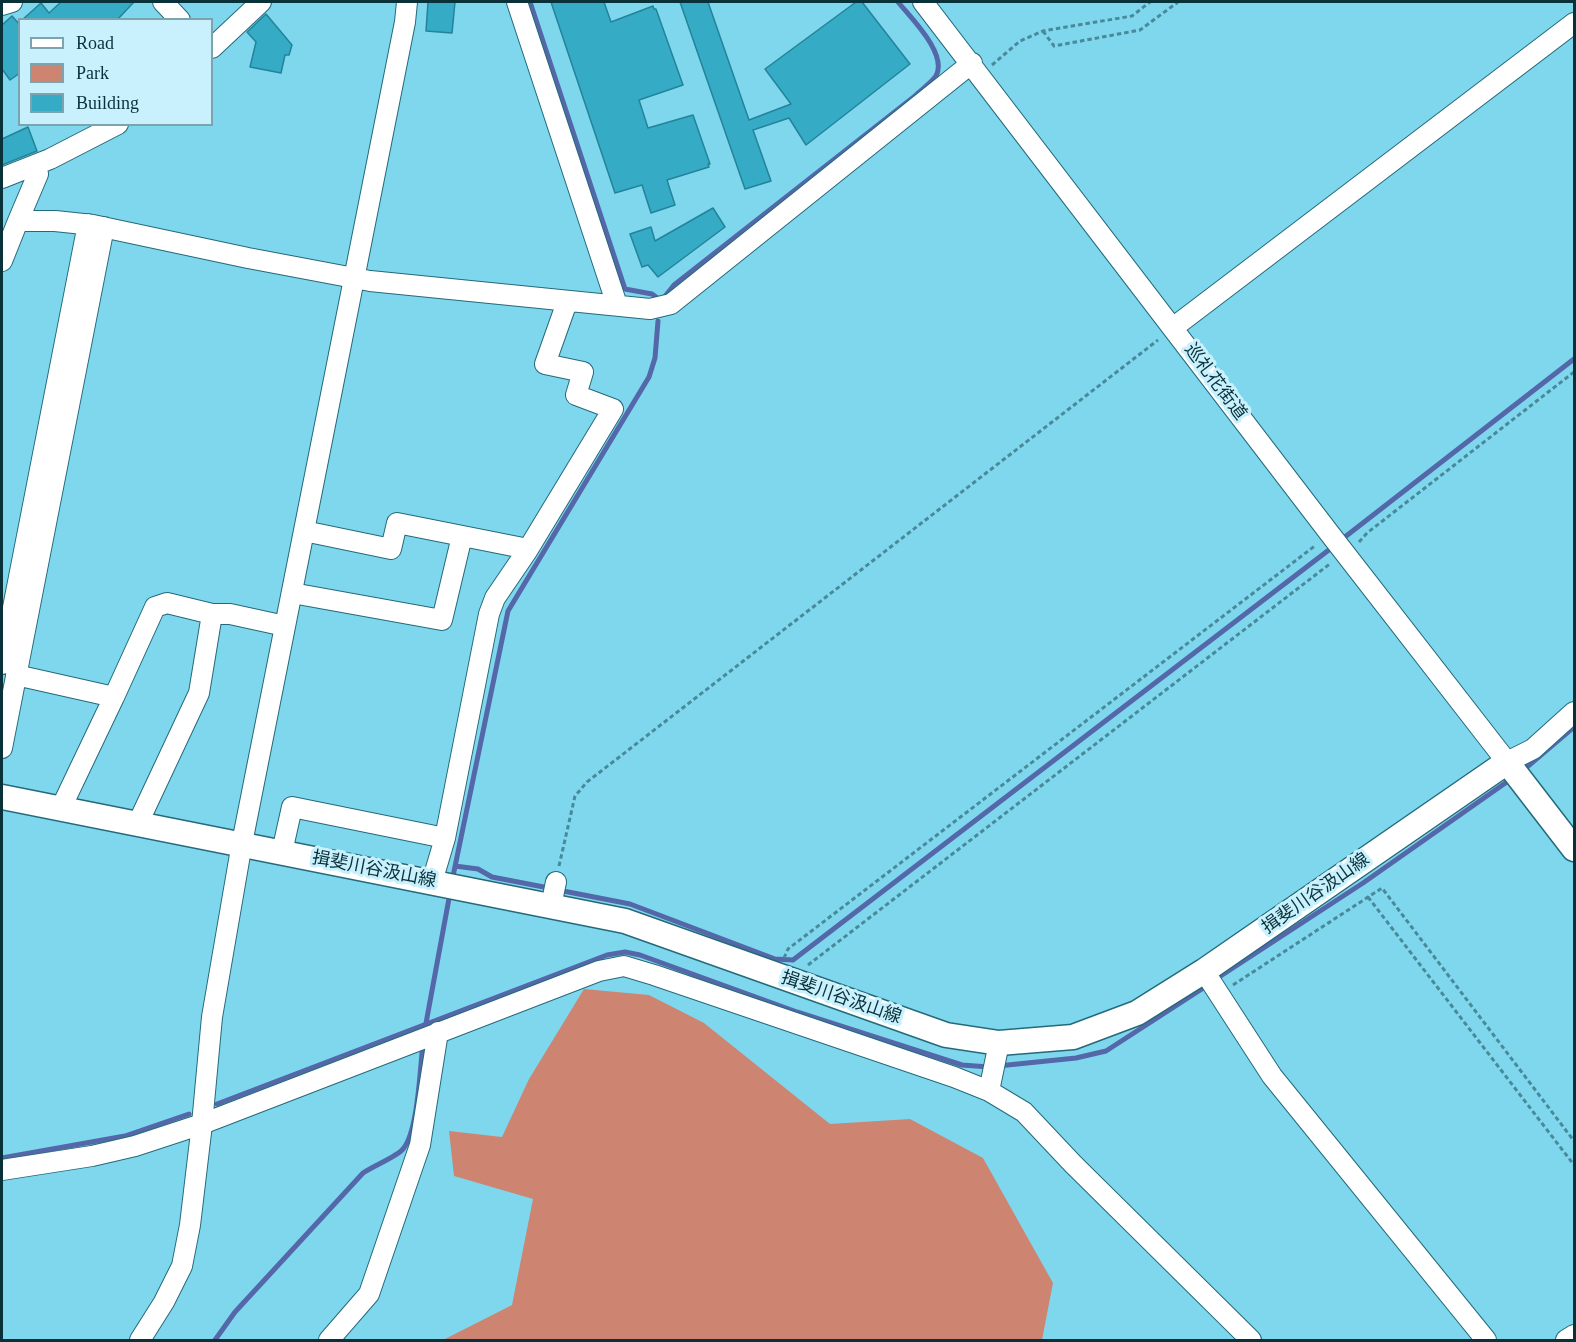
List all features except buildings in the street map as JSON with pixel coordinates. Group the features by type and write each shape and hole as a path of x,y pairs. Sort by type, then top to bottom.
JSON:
{"main road":[{"name":"揖斐川谷汲山線","path":"2,796 625,921 946,1035 999,1042 1073,1037 1137,1013 1204,971 1507,762"},
{"path":"1507,762 1575,849"}],"street":[{"path":"2,5 12,2"},
{"path":"163,2 178,18"},
{"path":"213,47 261,2"},
{"path":"149,1337 182,1266 190,1225 212,1017 242,843 355,278 407,2"},
{"path":"517,2 617,305"},
{"name":"巡礼花街道","path":"923,2 1507,762"},
{"path":"1174,327 1575,23"},
{"path":"11,227 96,226 355,278 650,309 671,304 976,69"},
{"path":"2,178 50,159 113,126"},
{"path":"2,261 11,227 38,174"},
{"path":"2,748 9,670 96,226"},
{"path":"432,882 446,838 489,614 495,598 527,551 613,409 576,395 583,372 545,364 567,302"},
{"path":"304,531 392,549 397,523 523,548 527,551"},
{"path":"292,593 442,620 462,536"},
{"path":"61,808 155,607 167,603 212,614 230,614 285,626"},
{"path":"138,823 199,693 212,614"},
{"path":"9,670 114,697"},
{"path":"1507,762 1533,749 1575,712"},
{"path":"282,852 292,807 446,838"},
{"path":"551,906 556,882"},
{"path":"2,1170 103,1154 135,1146 202,1124 599,971 624,966 762,1011 989,1091 1024,1112 1073,1164 1251,1341"},
{"path":"1204,971 1272,1076 1486,1341"},
{"path":"329,1341 369,1294 420,1144 438,1032"},
{"path":"989,1091 999,1042"},
{"path":"1566,1341 1575,1335"}],"path":[{"path":"976,69 1020,41 1043,31 1132,16 1150,2"},
{"path":"1043,31 1054,46 1140,30 1178,2"},
{"path":"556,882 574,796 587,782 1174,327"},
{"path":"1330,534 788,948 785,979 795,975 1329,564 1347,554 1367,533 1575,372"},
{"path":"1219,994 1382,888 1575,1141"},
{"path":"1368,897 1575,1165"}],"green space":[{"path":"584,989 649,995 704,1023 830,1124 910,1119 983,1158 1053,1283 1042,1340 443,1340 512,1305 533,1199 454,1176 449,1131 502,1137 529,1079"}],"waterway":[{"path":"530,2 625,289 652,294 660,300"},
{"path":"662,300 674,285 915,96 936,76 937,57 933,47 898,2"},
{"path":"452,881 508,611 649,377 655,358 658,321"},
{"path":"1341,540 1574,359"},
{"path":"558,890 630,904 775,959 793,960 1334,546"},
{"path":"1521,772 1574,727"},
{"path":"1216,979 1363,883 1511,779"},
{"path":"455,866 478,869 492,877 549,888"},
{"path":"424,1034 450,893"},
{"path":"217,1104 607,955 625,952 640,955 797,1012 962,1065 989,1067"},
{"path":"998,1066 1076,1058 1106,1051 1208,985"},
{"path":"215,1340 235,1312 363,1173 403,1149 408,1141 415,1115 423,1043"},
{"path":"2,1158 125,1136 189,1114"}]}
